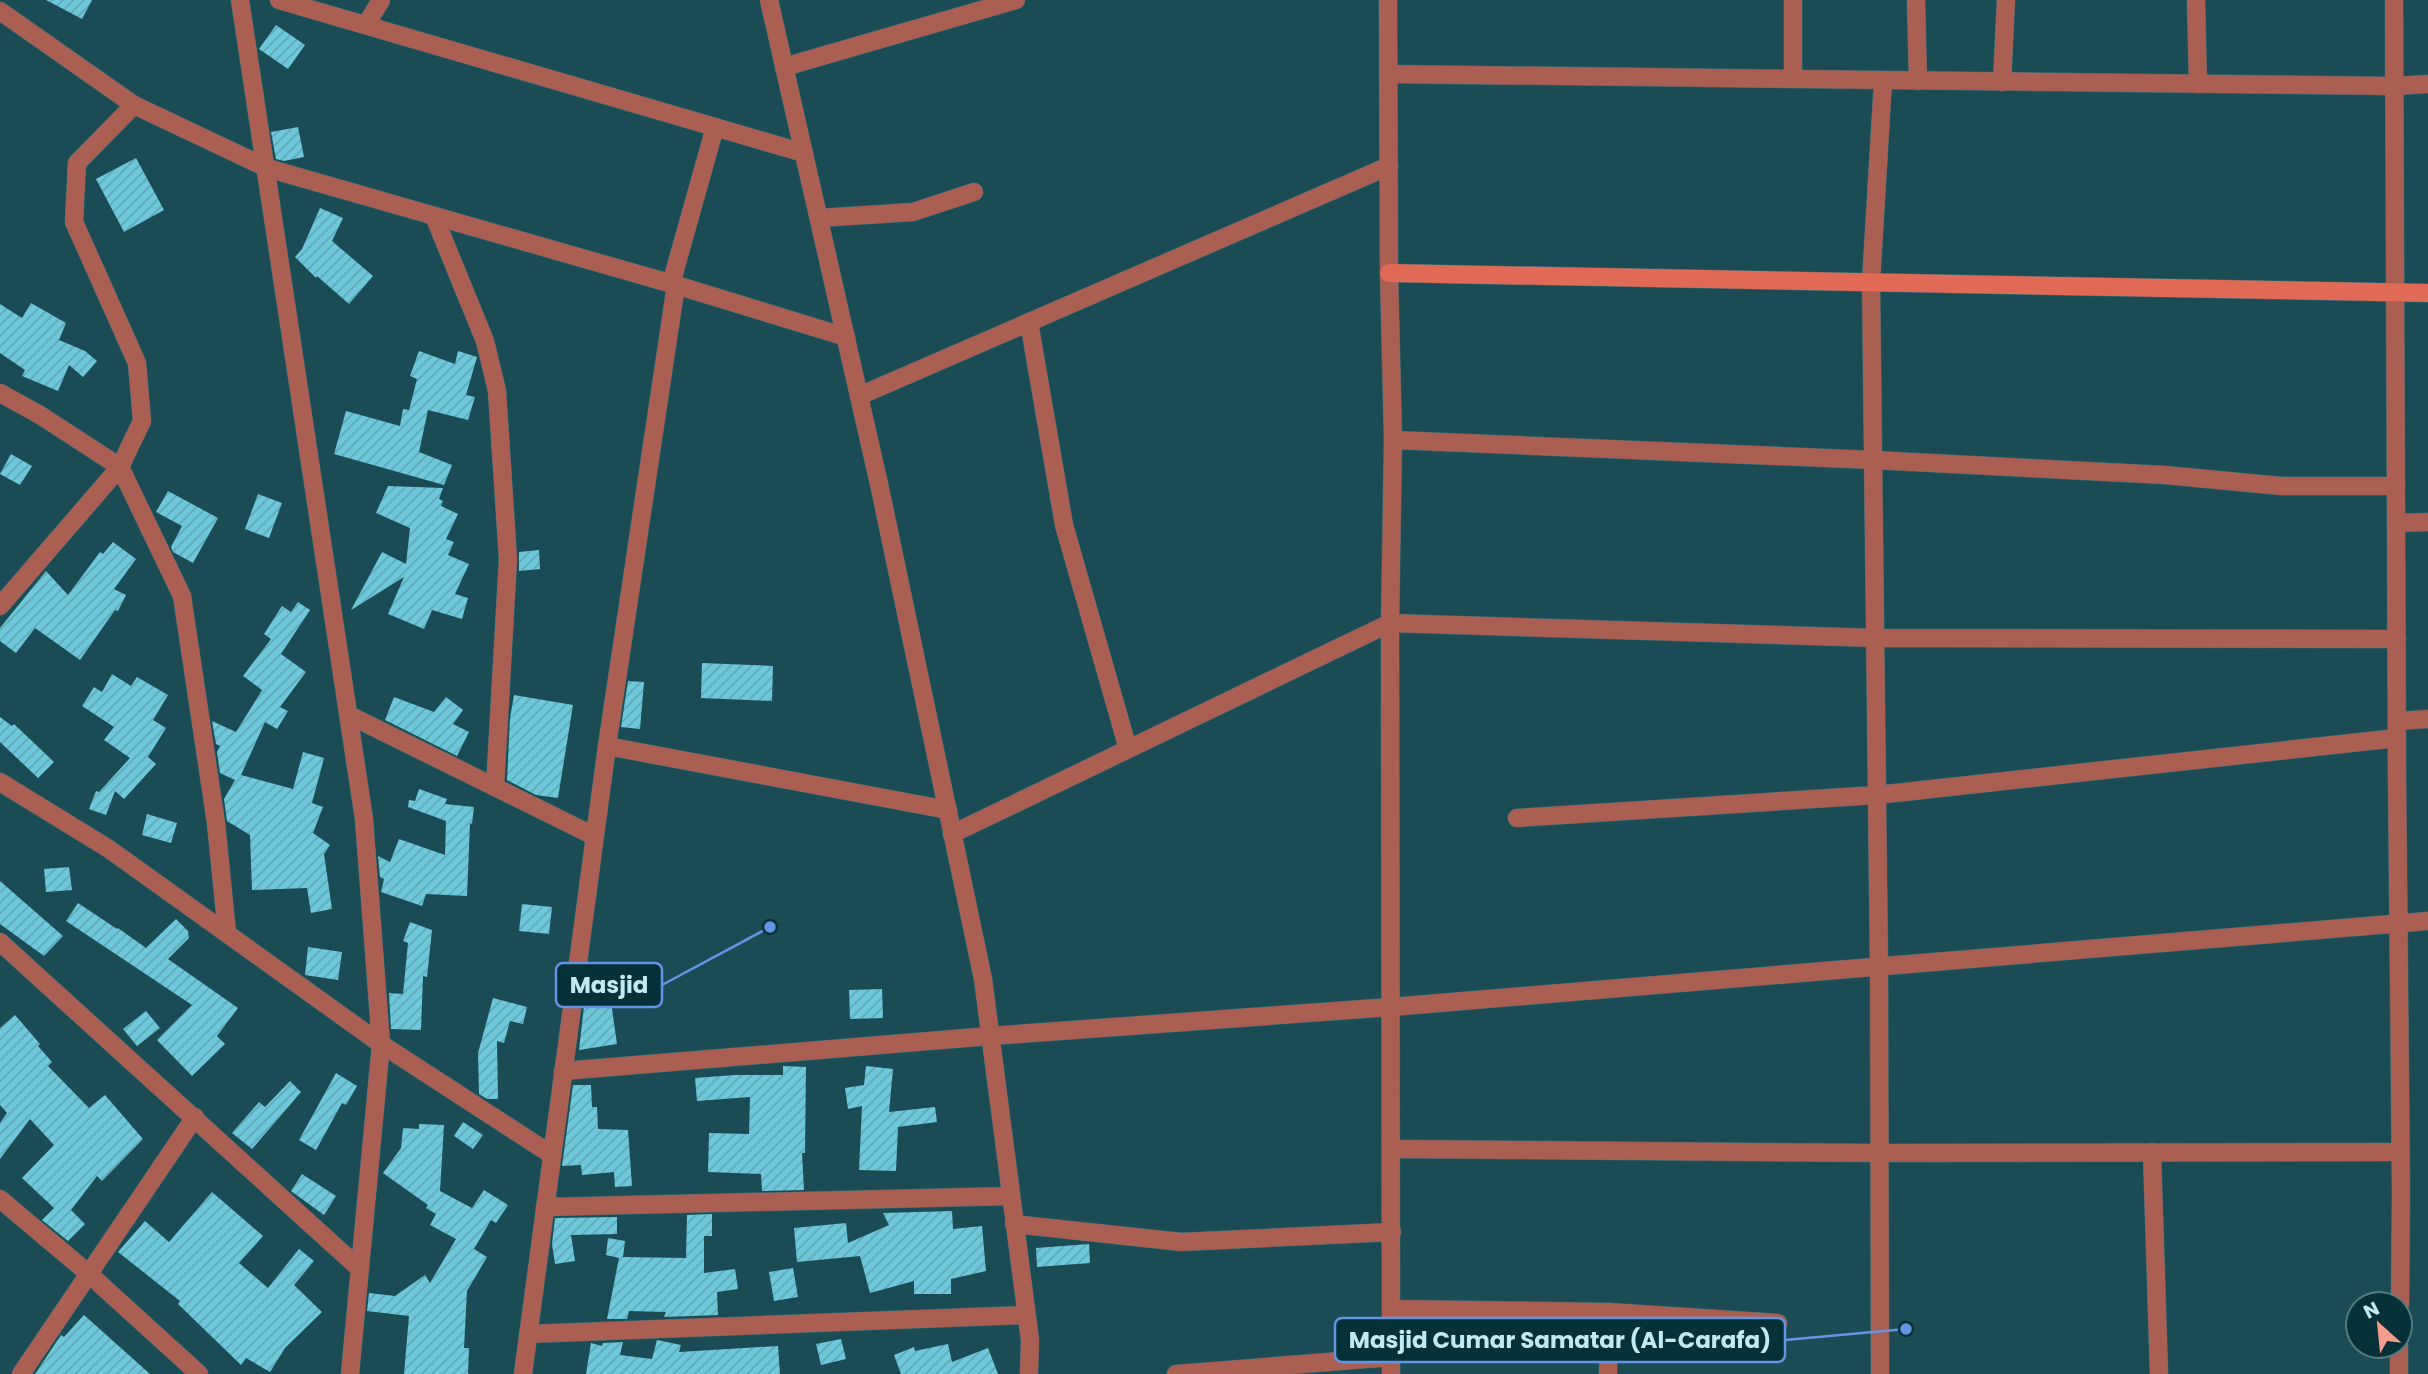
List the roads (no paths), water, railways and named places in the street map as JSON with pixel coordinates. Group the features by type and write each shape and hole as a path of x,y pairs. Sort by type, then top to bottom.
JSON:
{"street":[{"path":"240,0 365,819 381,1044 350,1374"},
{"path":"279,0 804,153"},
{"path":"366,25 382,0"},
{"path":"769,0 859,396 983,979 1030,1340 1029,1374"},
{"path":"784,67 1016,0"},
{"path":"1176,1374 1392,1365 1390,623 1393,440 1389,273 1388,0"},
{"path":"1793,0 1793,79"},
{"path":"1916,0 1918,81"},
{"path":"2002,82 2006,0"},
{"path":"2196,0 2198,84"},
{"path":"2394,0 2400,1290"},
{"path":"0,10 135,105 267,168 846,337"},
{"path":"1388,74 2428,85"},
{"path":"1880,1374 1880,966 1871,282 1882,81"},
{"path":"0,606 120,467 142,421 138,363 74,222 77,163 135,105"},
{"path":"523,1374 594,836 674,285 715,127"},
{"path":"859,396 1389,166"},
{"path":"819,218 914,212 974,192"},
{"path":"434,216 485,341 497,391 508,559 495,787"},
{"path":"1389,273 2428,293"},
{"path":"1028,322 1064,525 1129,749"},
{"path":"0,393 40,415 120,467 182,596 216,822 227,933"},
{"path":"1393,440 2165,475 2281,486 2396,486"},
{"path":"2396,523 2428,522"},
{"path":"952,834 1390,623 1875,638 2397,639"},
{"path":"349,715 594,836"},
{"path":"1517,818 1877,795 2397,729 2428,719"},
{"path":"607,746 948,810"},
{"path":"0,782 109,849 381,1044 552,1155"},
{"path":"563,1071 1391,1007 2428,921"},
{"path":"0,942 360,1269"},
{"path":"21,1374 195,1117"},
{"path":"1391,1149 1880,1153 2401,1152"},
{"path":"2152,1152 2159,1374"},
{"path":"545,1207 1011,1196"},
{"path":"0,1199 89,1273 199,1374"},
{"path":"1014,1224 1181,1242 1392,1232"},
{"path":"1392,1309 1609,1312 1778,1323"},
{"path":"1608,1374 1609,1312"},
{"path":"528,1334 1026,1315"}],"place":[{"name":"Masjid","path":"770,927"},
{"name":"Masjid Cumar Samatar (Al-Carafa)","path":"1906,1329"}]}
